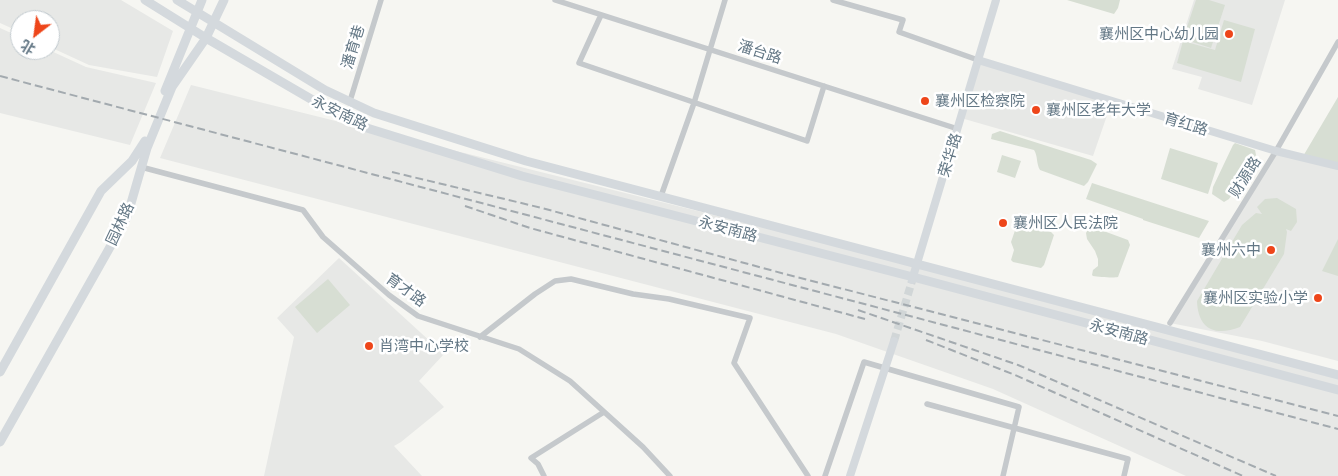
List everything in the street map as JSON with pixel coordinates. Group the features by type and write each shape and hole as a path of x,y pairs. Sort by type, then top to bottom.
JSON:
{"main road":[{"name":"永安南路","path":"145,0 316,102 367,128 522,176 1338,390"},
{"name":"永安南路","path":"176,0 325,90 374,113 526,161 1338,375"},
{"name":"园林路","path":"0,371 101,192 132,161 143,146 202,0"},
{"name":"园林路","path":"0,442 127,217 141,167 172,88 206,38 224,0"},
{"name":"荣华路","path":"912,279 996,0"},
{"name":"育红路","path":"978,60 1276,151 1338,166"},
{"path":"850,476 894,342"}],"street":[{"name":"潘育巷","path":"350,101 382,0"},
{"name":"潘台路","path":"555,0 958,129"},
{"path":"661,196 694,103 725,0"},
{"path":"833,0 903,20 899,32 978,60"},
{"path":"601,15 579,63 807,141 824,86"},
{"name":"财源路","path":"1170,323 1276,151 1338,42"},
{"name":"育才路","path":"141,167 303,210 323,237 389,295 418,316 518,349 570,381 644,447 670,476"},
{"path":"480,337 535,294 555,281 563,280 669,299 750,318 734,363 808,476"},
{"path":"825,476 864,362 1019,407 1003,476"},
{"path":"927,404 1128,459 1124,476"},
{"path":"544,476 538,464 531,458 604,412"}],"shaded area":[{"path":"0,0 121,0 173,31 157,77 89,65 60,52 60,10 10,10 10,28 0,23"},
{"path":"1067,0 1120,0 1114,14"},
{"name":"襄州区中心幼儿园","path":"1194,0 1285,0 1252,105 1198,89 1202,77 1172,69"},
{"path":"1196,0 1209,0 1225,5 1211,48 1183,39"},
{"path":"1224,20 1255,29 1241,82 1177,63 1183,41 1215,50"},
{"path":"0,28 10,32 10,60 60,60 60,55 86,67 156,83 130,145 0,113"},
{"name":"襄州区老年大学","path":"978,60 1112,101 1093,156 961,118"},
{"path":"191,85 782,232 1338,376 1338,476 1186,476 993,389 836,334 160,158"},
{"path":"1338,97 1338,166 1302,158"},
{"path":"1000,131 1091,160 1097,164 1084,186 1040,170 1034,150 991,139 992,134"},
{"path":"1235,143 1255,150 1256,155 1229,199 1224,202 1212,194 1213,187"},
{"path":"1170,148 1218,163 1208,194 1161,179"},
{"name":"襄州六中","path":"1276,151 1338,166 1338,361 1262,341 1170,323"},
{"path":"1002,155 1021,161 1015,178 997,172"},
{"path":"1092,183 1209,221 1199,238 1143,220 1086,199"},
{"path":"1277,198 1296,209 1297,222 1291,231 1286,229 1284,254 1240,327 1216,331 1204,324 1198,311 1197,301 1242,225 1256,213 1262,214 1257,207 1265,199"},
{"path":"1022,218 1029,224 1051,232 1054,235 1044,265 1041,268 1011,260 1014,250 1011,242 1019,219"},
{"path":"1090,226 1128,240 1130,245 1118,277 1092,275 1093,270 1098,266 1098,259 1087,239 1086,233"},
{"path":"1338,239 1338,276 1322,271"},
{"path":"339,258 444,354 419,381 444,407 394,446 422,476 264,476 294,337 277,318"},
{"path":"328,279 350,305 317,333 295,307"}],"tunnel":[{"path":"894,341 912,281"}],"railway":[{"path":"0,76 1338,429"},
{"path":"392,172 542,208 785,274 1338,416"},
{"path":"465,206 530,228 865,319"},
{"path":"858,310 1018,365 1276,476"},
{"path":"926,340 1015,375 1243,476"}],"place":[{"name":"襄州区中心幼儿园","path":"1229,34"},
{"name":"襄州区检察院","path":"925,101"},
{"name":"襄州区老年大学","path":"1036,110"},
{"name":"襄州区人民法院","path":"1003,223"},
{"name":"襄州六中","path":"1271,250"},
{"name":"襄州区实验小学","path":"1318,298"},
{"name":"肖湾中心学校","path":"369,346"}]}
